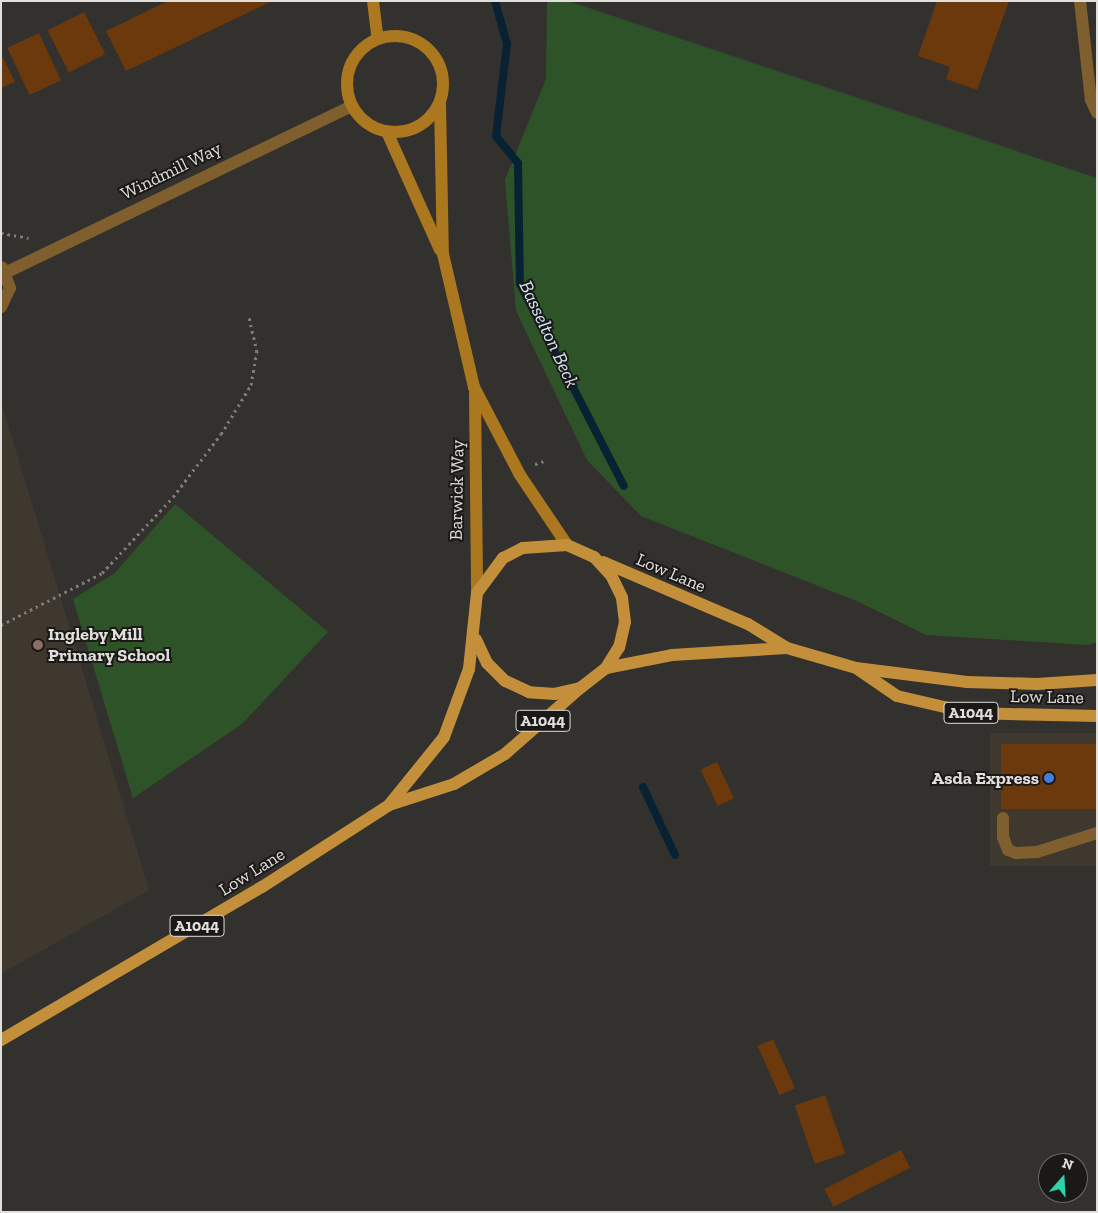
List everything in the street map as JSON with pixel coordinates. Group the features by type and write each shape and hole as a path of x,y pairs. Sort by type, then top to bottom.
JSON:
{"main road":[{"path":"545,543 567,545 594,557 611,575 622,598 625,622 619,647 606,668 580,688 555,694 529,692 506,681 487,662 476,639 477,594 503,558 545,543"},
{"name":"Low Lane","path":"594,557 640,582 748,624 787,648 856,668 967,682 1037,684 1097,680"},
{"name":"Low Lane","path":"389,805 444,736 476,639"},
{"name":"Low Lane","path":"606,668 672,655 787,648"},
{"name":"Low Lane","path":"856,668 897,696 970,713 1097,716"},
{"name":"Low Lane","path":"1,1040 262,887 389,805 454,784 505,754 580,688"}],"street":[{"path":"372,1 378,39"},
{"path":"1080,1 1091,100 1097,113"},
{"path":"396,36 430,50 440,66 444,84 440,103 428,120 408,131 387,132 366,122 352,106 347,86 350,66 361,50 378,39 396,36"},
{"name":"Barwick Way","path":"440,103 442,254"},
{"name":"Windmill Way","path":"1,307 10,288 4,268 352,106"},
{"name":"Barwick Way","path":"387,132 442,254 474,387 477,594"},
{"name":"Barwick Way","path":"474,387 520,475 567,545"},
{"path":"1002,818 1003,837 1008,850 1016,853 1037,852 1097,833"}],"path":[{"path":"1,233 32,238"},
{"path":"1,625 102,573 173,497 221,434 251,385 257,352 249,316"}],"shaded area":[{"name":"Ingleby Mill Primary School","path":"1,401 149,890 1,974"},
{"path":"990,733 1097,733 1097,866 990,866"}],"green space":[{"path":"547,1 568,1 1097,178 1097,642 1088,645 926,635 859,602 641,516 587,460 516,311 505,180 546,79"},
{"path":"175,504 328,632 242,724 133,798 73,599 115,573"}],"building":[{"path":"168,1 272,1 126,71 106,31"},
{"path":"937,1 1009,1 977,90 946,79 950,67 918,56"},
{"path":"84,12 105,54 69,72 47,31"},
{"path":"39,33 61,80 29,95 7,48"},
{"path":"1,54 15,82 1,88"},
{"name":"Asda Express","path":"1001,744 1097,744 1097,809 1001,809"},
{"path":"717,762 734,798 718,806 701,770"},
{"path":"773,1039 795,1088 779,1095 757,1046"},
{"path":"825,1095 845,1154 815,1164 795,1105"},
{"path":"901,1150 910,1168 833,1207 824,1189"}],"waterway":[{"name":"Basselton Beck","path":"495,1 507,44 496,136 518,163 520,284 624,486"},
{"name":"Basselton Beck","path":"643,787 675,855"}],"place":[{"name":"Ingleby Mill Primary School","path":"38,645"},
{"name":"Asda Express","path":"1049,778"}]}
